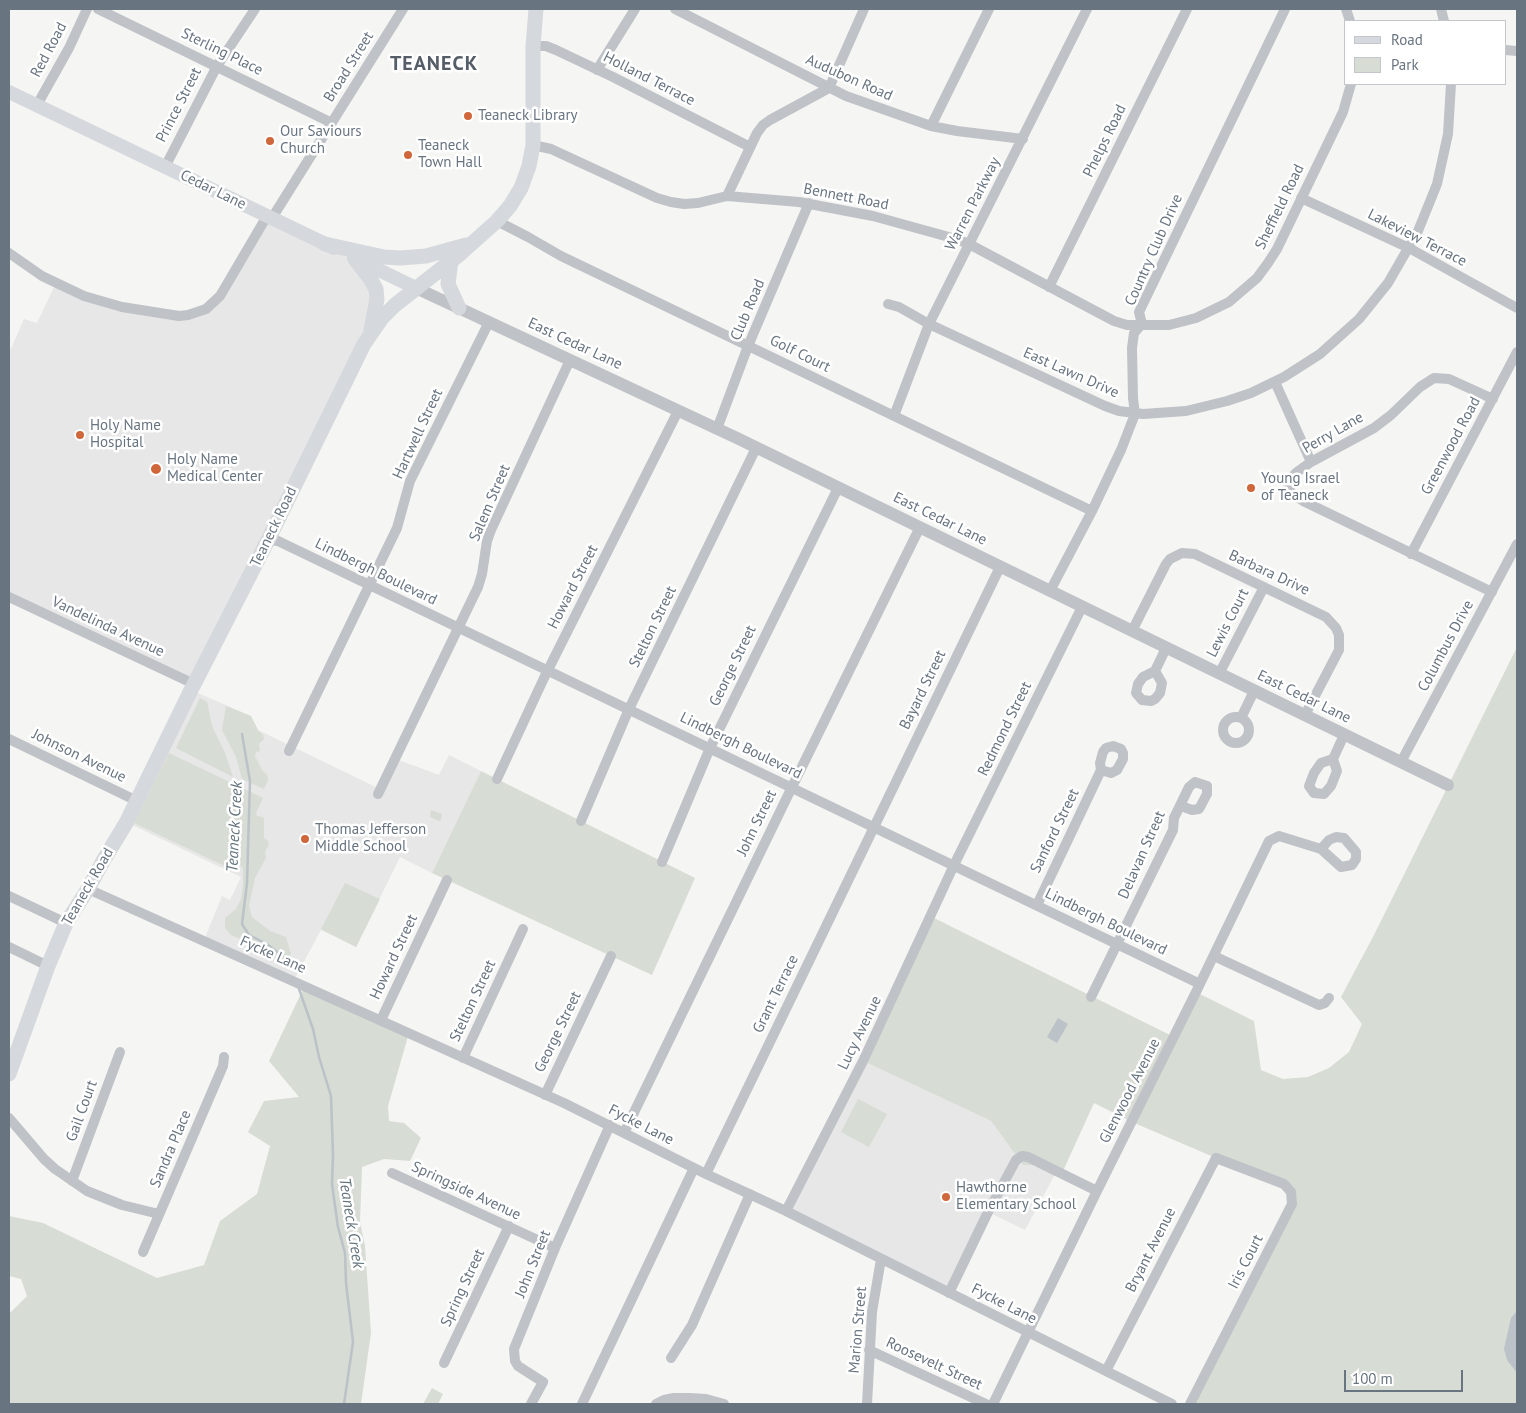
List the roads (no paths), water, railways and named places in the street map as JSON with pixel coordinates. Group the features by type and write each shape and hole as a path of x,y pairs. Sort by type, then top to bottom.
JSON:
{"main road":[{"name":"Teaneck Road","path":"9,1070 66,923 88,889 137,801 194,684 268,540 338,394 371,332 386,313 451,261 496,221 510,206 521,188 534,145 533,46 536,9"},
{"name":"Cedar Lane","path":"9,92 416,288"},
{"path":"325,244 384,257 400,258 426,256 472,243"},
{"path":"355,259 376,289 371,332"},
{"path":"451,261 448,284 459,308"}],"street":[{"name":"Red Road","path":"37,105 68,48 86,9"},
{"name":"Sterling Place","path":"98,9 332,123"},
{"name":"Prince Street","path":"165,167 217,66 255,9"},
{"name":"Broad Street","path":"9,253 42,276 84,296 122,308 179,316 206,309 220,296 403,9"},
{"path":"597,70 636,9"},
{"name":"Audubon Road","path":"675,9 846,96 931,126 1023,140"},
{"path":"727,196 757,133 770,120 829,88 864,9"},
{"path":"931,126 989,9"},
{"name":"Warren Parkway","path":"894,416 929,324 1023,140 1087,9"},
{"name":"Phelps Road","path":"1049,287 1187,9"},
{"name":"Country Club Drive","path":"1050,591 1092,511 1121,450 1135,414 1132,348 1134,333 1142,324 1139,312 1285,9"},
{"name":"Holland Terrace","path":"533,46 549,47 750,147"},
{"name":"Sheffield Road","path":"1142,324 1169,325 1196,318 1221,306 1243,290 1268,264 1302,198 1342,112 1351,85"},
{"name":"East Lawn Drive","path":"888,304 899,307 929,324 1105,406 1135,414 1160,414 1207,407 1252,393 1275,382 1320,354 1352,326 1383,290 1409,248 1430,205 1441,169 1448,134 1451,85"},
{"name":"Bennett Road","path":"534,145 551,148 656,198 684,204 698,203 727,196 809,203 873,216 969,244 1114,321 1127,325 1142,324"},
{"name":"Lakeview Terrace","path":"1302,198 1409,248 1517,308"},
{"name":"Club Road","path":"717,429 748,346 809,203"},
{"name":"Golf Court","path":"496,221 555,253 1092,511"},
{"name":"East Cedar Lane","path":"416,288 717,429 1448,785"},
{"name":"Hartwell Street","path":"289,752 396,528 410,481 489,322"},
{"name":"Greenwood Road","path":"1412,554 1517,352"},
{"name":"Salem Street","path":"378,794 478,587 487,541 570,360"},
{"name":"Perry Lane","path":"1492,592 1303,501 1289,489 1289,480 1311,462 1374,428 1391,415 1420,387 1434,378 1449,378 1493,398"},
{"path":"1275,382 1311,462"},
{"name":"Howard Street","path":"497,779 548,670 678,411"},
{"name":"Stelton Street","path":"581,821 629,710 756,448"},
{"name":"George Street","path":"662,862 710,748 838,488"},
{"name":"John Street","path":"624,1133 920,528"},
{"name":"Lindbergh Boulevard","path":"268,540 278,541 1200,984"},
{"name":"Columbus Drive","path":"1401,762 1517,544"},
{"name":"Barbara Drive","path":"1132,631 1166,564 1170,559 1182,553 1195,554 1326,616 1339,635 1339,650 1305,716"},
{"name":"Bayard Street","path":"874,826 1000,567"},
{"name":"Lewis Court","path":"1219,674 1264,587"},
{"name":"Vandelinda Avenue","path":"9,597 194,684"},
{"name":"Redmond Street","path":"954,865 1082,607"},
{"path":"1155,671 1166,648"},
{"path":"1241,718 1254,690"},
{"path":"1333,759 1344,734"},
{"name":"Johnson Avenue","path":"9,739 137,801"},
{"name":"Sanford Street","path":"1036,904 1101,770"},
{"name":"Delavan Street","path":"1091,997 1174,828 1174,818 1181,806"},
{"name":"Grant Terrace","path":"706,1174 874,826"},
{"name":"Glenwood Avenue","path":"993,1404 1214,956 1269,840 1279,836 1321,849"},
{"name":"Lucy Avenue","path":"786,1212 863,1061 954,865"},
{"name":"Howard Street","path":"381,1020 447,880"},
{"name":"Fycke Lane","path":"88,889 610,1125 1172,1404"},
{"path":"9,896 66,923"},
{"name":"Stelton Street","path":"463,1058 523,929"},
{"path":"9,947 48,966"},
{"name":"George Street","path":"545,1095 611,956"},
{"path":"1214,956 1319,1005 1325,1003 1329,998"},
{"name":"Gail Court","path":"72,1181 120,1052"},
{"name":"Sandra Place","path":"143,1252 222,1066 224,1057"},
{"path":"9,1118 55,1170 87,1191 105,1200 159,1214"},
{"name":"John Street","path":"531,1404 543,1382 518,1366 515,1361 514,1349 555,1248 610,1125"},
{"path":"949,1293 988,1212 1016,1160 1022,1156 1028,1157 1097,1191"},
{"name":"Bryant Avenue","path":"1106,1371 1216,1158 1232,1164"},
{"name":"Iris Court","path":"1190,1404 1292,1204 1291,1192 1284,1184 1232,1164"},
{"path":"582,1404 694,1168"},
{"name":"Springside Avenue","path":"392,1173 555,1248"},
{"path":"672,1358 692,1325 750,1194"},
{"name":"Spring Street","path":"444,1363 509,1226"},
{"name":"Marion Street","path":"867,1404 872,1312 881,1259"},
{"name":"Roosevelt Street","path":"869,1350 986,1404"},
{"path":"656,1404 674,1398 706,1399 724,1404"}],"waterway":[{"name":"Teaneck Creek","path":"242,734 250,781 247,883 242,924 249,935 267,944 287,960"},
{"name":"Teaneck Creek","path":"299,989 313,1029 331,1096 332,1184 338,1227 345,1253 346,1283 353,1342 344,1404"}],"place":[{"name":"Teaneck Library","path":"468,116"},
{"name":"Our Saviours Church","path":"270,141"},
{"name":"Teaneck Town Hall","path":"408,155"},
{"name":"Holy Name Hospital","path":"80,435"},
{"name":"Holy Name Medical Center","path":"156,469"},
{"name":"Young Israel of Teaneck","path":"1251,488"},
{"name":"Thomas Jefferson Middle School","path":"305,839"},
{"name":"Hawthorne Elementary School","path":"946,1197"}],"district":[{"name":"TEANECK","path":"434,64"}]}
